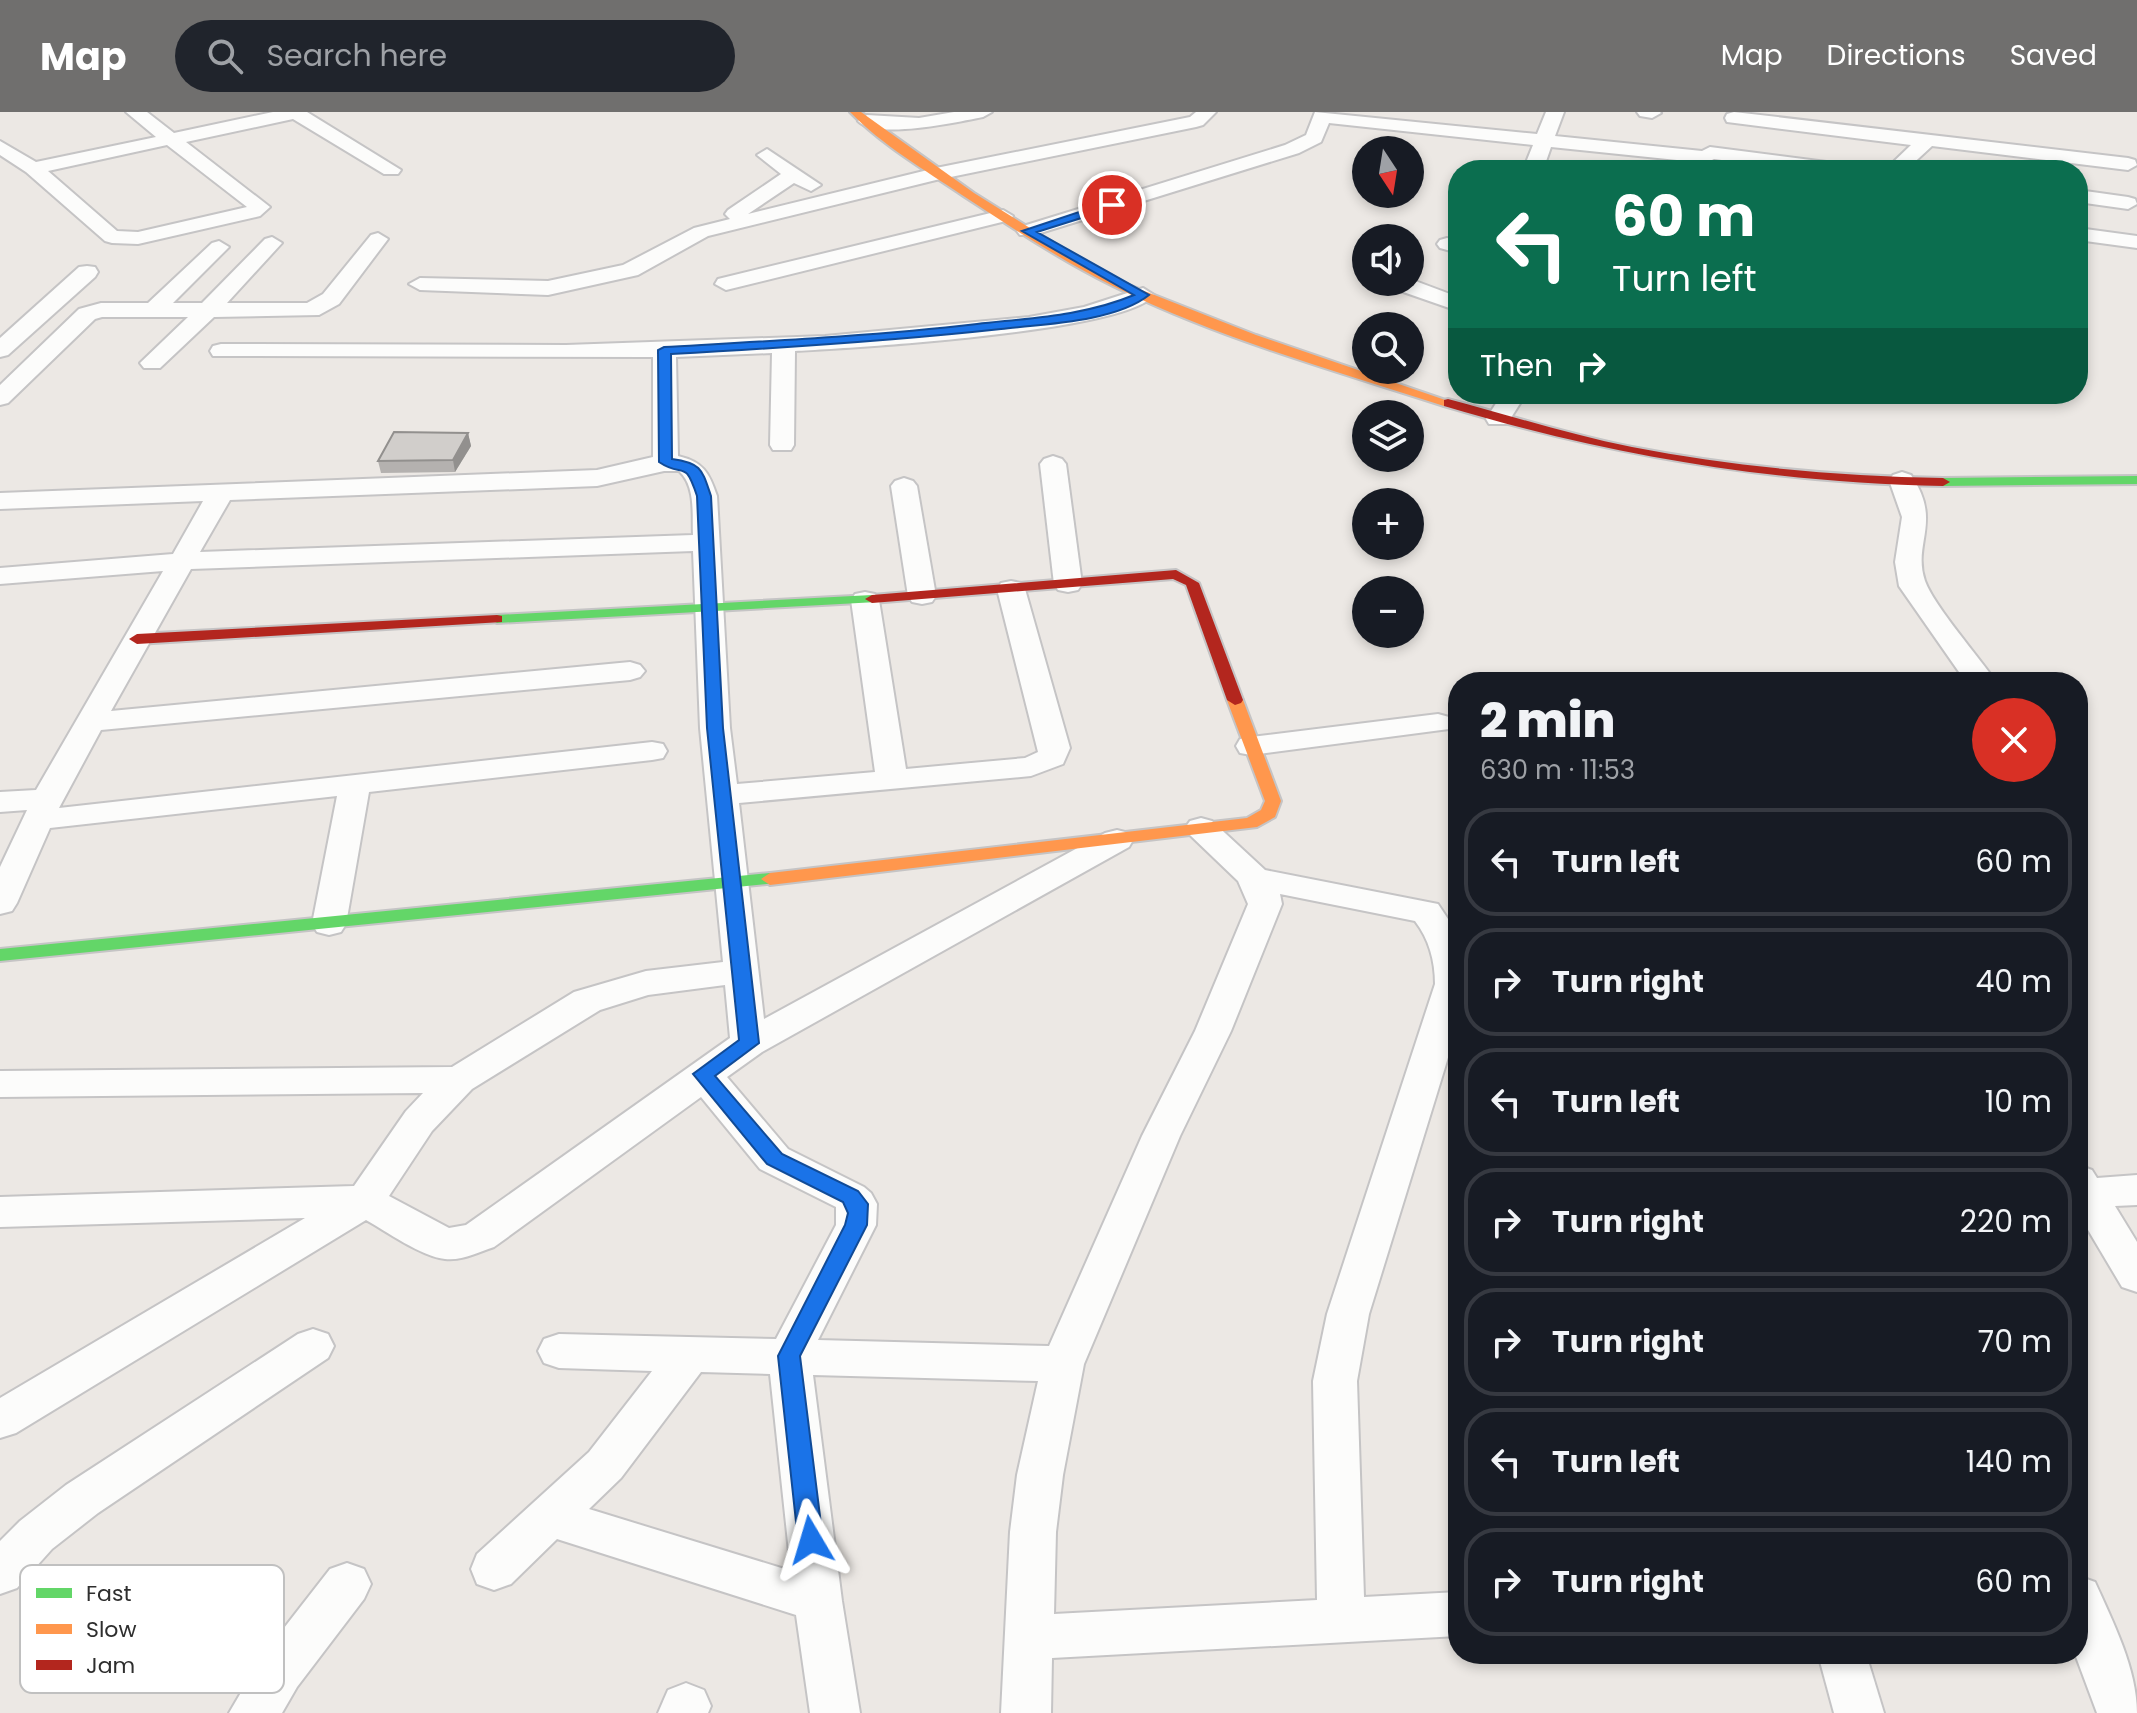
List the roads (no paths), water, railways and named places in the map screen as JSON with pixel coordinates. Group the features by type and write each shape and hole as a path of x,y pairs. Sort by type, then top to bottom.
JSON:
{"street":[{"path":"0,147 33,168 112,237 121,239 153,235 253,212 260,207 135,112"},
{"path":"33,168 295,112 391,170"},
{"path":"861,117 919,124 983,112"},
{"path":"420,284 548,288 630,270 681,241 715,228 936,174 1196,121 1207,112"},
{"path":"1537,160 1555,112"},
{"path":"1646,112 1652,113"},
{"path":"1027,231 1292,149 1314,138 1323,115 1703,160 1735,115 1924,141 2128,164"},
{"path":"861,117 907,155 936,174 1027,231 1143,295 1306,357 1448,403"},
{"path":"1905,160 1924,141"},
{"path":"767,155 831,199"},
{"path":"715,228 794,174"},
{"path":"2088,197 2128,203"},
{"path":"726,284 1003,216"},
{"path":"2088,238 2137,242"},
{"path":"0,398 87,314 101,310 295,312 322,306 331,299 378,239"},
{"path":"152,363 272,243"},
{"path":"153,311 219,247"},
{"path":"0,350 87,272"},
{"path":"1424,292 1448,300"},
{"path":"221,351 664,350 784,346 1074,317 1110,309 1143,295"},
{"path":"782,445 784,346"},
{"path":"664,350 666,462"},
{"path":"1452,404 1498,419 1698,464 1759,472 1902,480 2137,480"},
{"path":"1498,419 1508,404"},
{"path":"3,506 222,491 597,478 666,462 682,462 696,472 704,496 715,728 749,1043"},
{"path":"1053,464 1068,584"},
{"path":"1902,480 1914,510 1915,524 1907,559 1908,573 1913,586 1974,672"},
{"path":"904,486 922,596"},
{"path":"0,903 42,810 222,491"},
{"path":"0,576 182,561 706,543"},
{"path":"0,955 732,884 1117,840 1251,823 1269,813 1273,801 1192,583 1185,577 1162,574 865,600 137,639"},
{"path":"723,795 1031,767 1052,757 1055,748 1011,589"},
{"path":"865,600 892,779"},
{"path":"90,722 630,671"},
{"path":"1251,746 1438,723"},
{"path":"0,802 42,810 355,784 652,751"},
{"path":"329,924 355,784"},
{"path":"1026,1713 1033,1532 1040,1475 1063,1364 1161,1136 1213,1031 1265,904 1265,895 1256,879 1201,828"},
{"path":"0,1212 365,1201 444,1244 459,1243 480,1236 749,1043 1117,840"},
{"path":"1256,879 1426,912 1448,951"},
{"path":"0,1420 365,1201 419,1121 459,1080 587,1001 646,983 742,971"},
{"path":"1341,1620 1335,1381 1359,1275 1448,1007"},
{"path":"703,1074 774,1159 850,1197 857,1204 856,1225 789,1356 818,1601 835,1713"},
{"path":"0,1084 459,1080"},
{"path":"2088,1189 2137,1190"},
{"path":"2088,1200 2137,1276"},
{"path":"0,1573 36,1535 82,1499 313,1346"},
{"path":"559,1351 1063,1364"},
{"path":"494,1569 621,1446 689,1355"},
{"path":"551,1517 818,1601"},
{"path":"284,1666 347,1584"},
{"path":"1028,1637 1448,1615"},
{"path":"2088,1623 2122,1713"},
{"path":"1845,1664 1859,1713"},
{"path":"254,1713 266,1693"}]}
